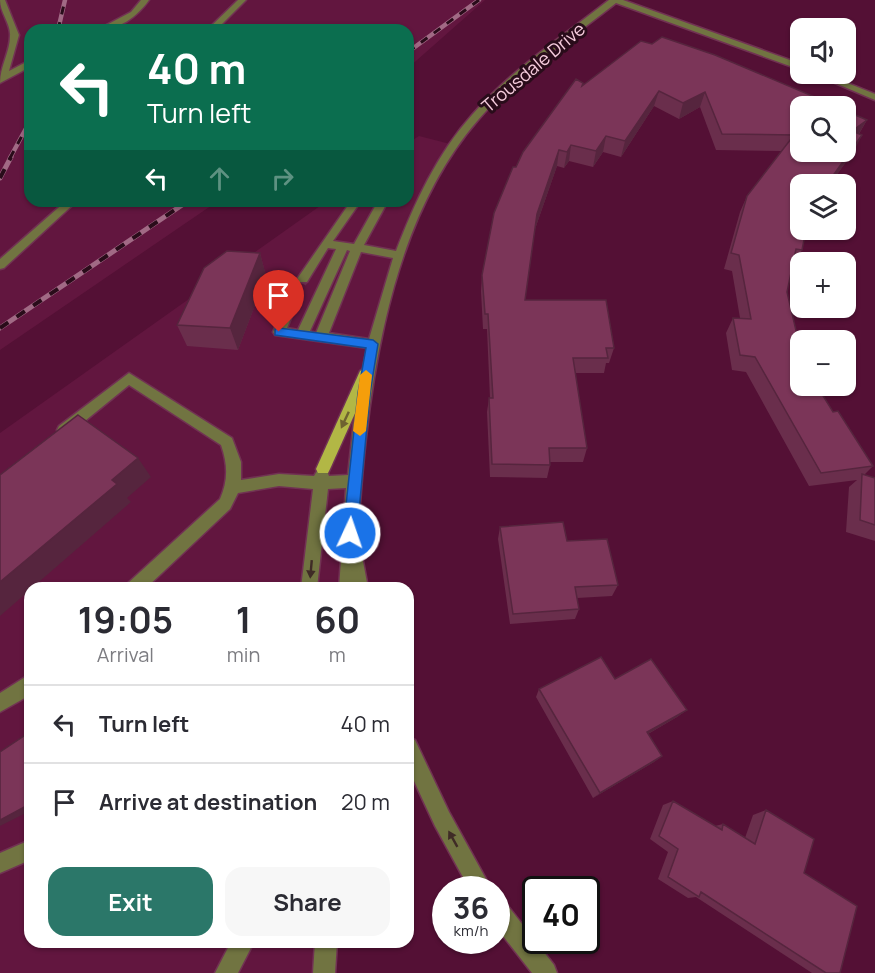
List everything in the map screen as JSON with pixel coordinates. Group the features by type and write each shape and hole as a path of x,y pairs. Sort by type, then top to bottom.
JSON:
{"main road":[{"path":"322,476 367,371"}],"street":[{"path":"1,0 15,35 1,79"},
{"path":"113,24 134,14 145,0"},
{"path":"217,24 242,0"},
{"path":"615,0 790,63"},
{"name":"Trousdale Drive","path":"347,582 354,481 367,371 399,255 423,197 437,170 474,117 526,69 615,0"},
{"path":"1,79 24,66"},
{"path":"843,84 875,97"},
{"path":"0,265 65,207"},
{"path":"303,279 352,207"},
{"path":"321,337 357,249 381,207"},
{"path":"325,244 399,255"},
{"path":"302,334 344,246"},
{"path":"293,298 279,332 373,344"},
{"path":"55,436 129,378 227,442 234,462 233,487 225,504 140,582"},
{"path":"233,487 322,476 354,481"},
{"path":"310,582 322,476"},
{"path":"350,533 359,582"},
{"path":"0,703 24,689"},
{"path":"414,760 442,819 474,876"},
{"path":"0,863 24,853"},
{"path":"510,927 546,973"},
{"path":"226,973 240,948"},
{"path":"324,973 326,948"}],"shaded area":[{"path":"0,0 485,0 414,63 414,24 24,24 24,207 209,207 0,350"},
{"path":"419,136 454,145 423,197 376,328 348,582 24,582 24,948 326,948 324,973 0,973 0,433 319,207 414,207 414,139"}],"building":[{"path":"662,37 715,55 812,96 790,96 790,135 722,134 705,92 683,103 659,91 625,141 606,136 596,151 571,145 567,152 559,150 537,214 525,300 606,300 614,348 606,348 608,358 573,358 587,448 549,448 550,465 492,464 489,398 493,398 488,314 485,314 482,275 494,213 513,167 516,167 523,152 576,79 583,83 582,86 641,41 652,44"},
{"path":"856,115 867,120 856,128"},
{"path":"856,133 862,135 856,143"},
{"path":"790,140 790,162 843,162 834,174 790,174 790,240 804,240 802,250 796,249 795,252 790,252 790,278 787,292 790,318 793,318 796,330 790,330 790,396 823,396 833,412 838,411 873,466 821,473 755,357 740,355 733,318 751,319 739,255 731,253 747,196"},
{"path":"227,251 260,253 230,328 177,325 204,268"},
{"path":"78,415 138,458 112,480 117,484 0,582 0,475"},
{"path":"862,474 875,478 875,525 860,520"},
{"path":"563,522 567,541 607,539 618,585 575,587 579,609 513,614 500,527"},
{"path":"601,657 615,679 651,659 687,710 647,732 662,756 600,793 539,689"},
{"path":"24,736 24,807 0,820 0,752"},
{"path":"673,801 722,830 723,824 755,844 766,810 814,839 804,873 857,906 840,973 826,973 701,892 699,897 668,877 678,849 659,836"}],"tunnel":[{"path":"293,298 303,279"}],"railway":[{"path":"59,24 65,0"},
{"path":"414,48 479,0"},
{"path":"10,158 24,132"},
{"path":"0,178 11,157"},
{"path":"0,328 179,207"}],"slow traffic":[{"path":"360,431 366,375"}],"route":[{"path":"279,332 373,344 364,393 350,533"}]}
